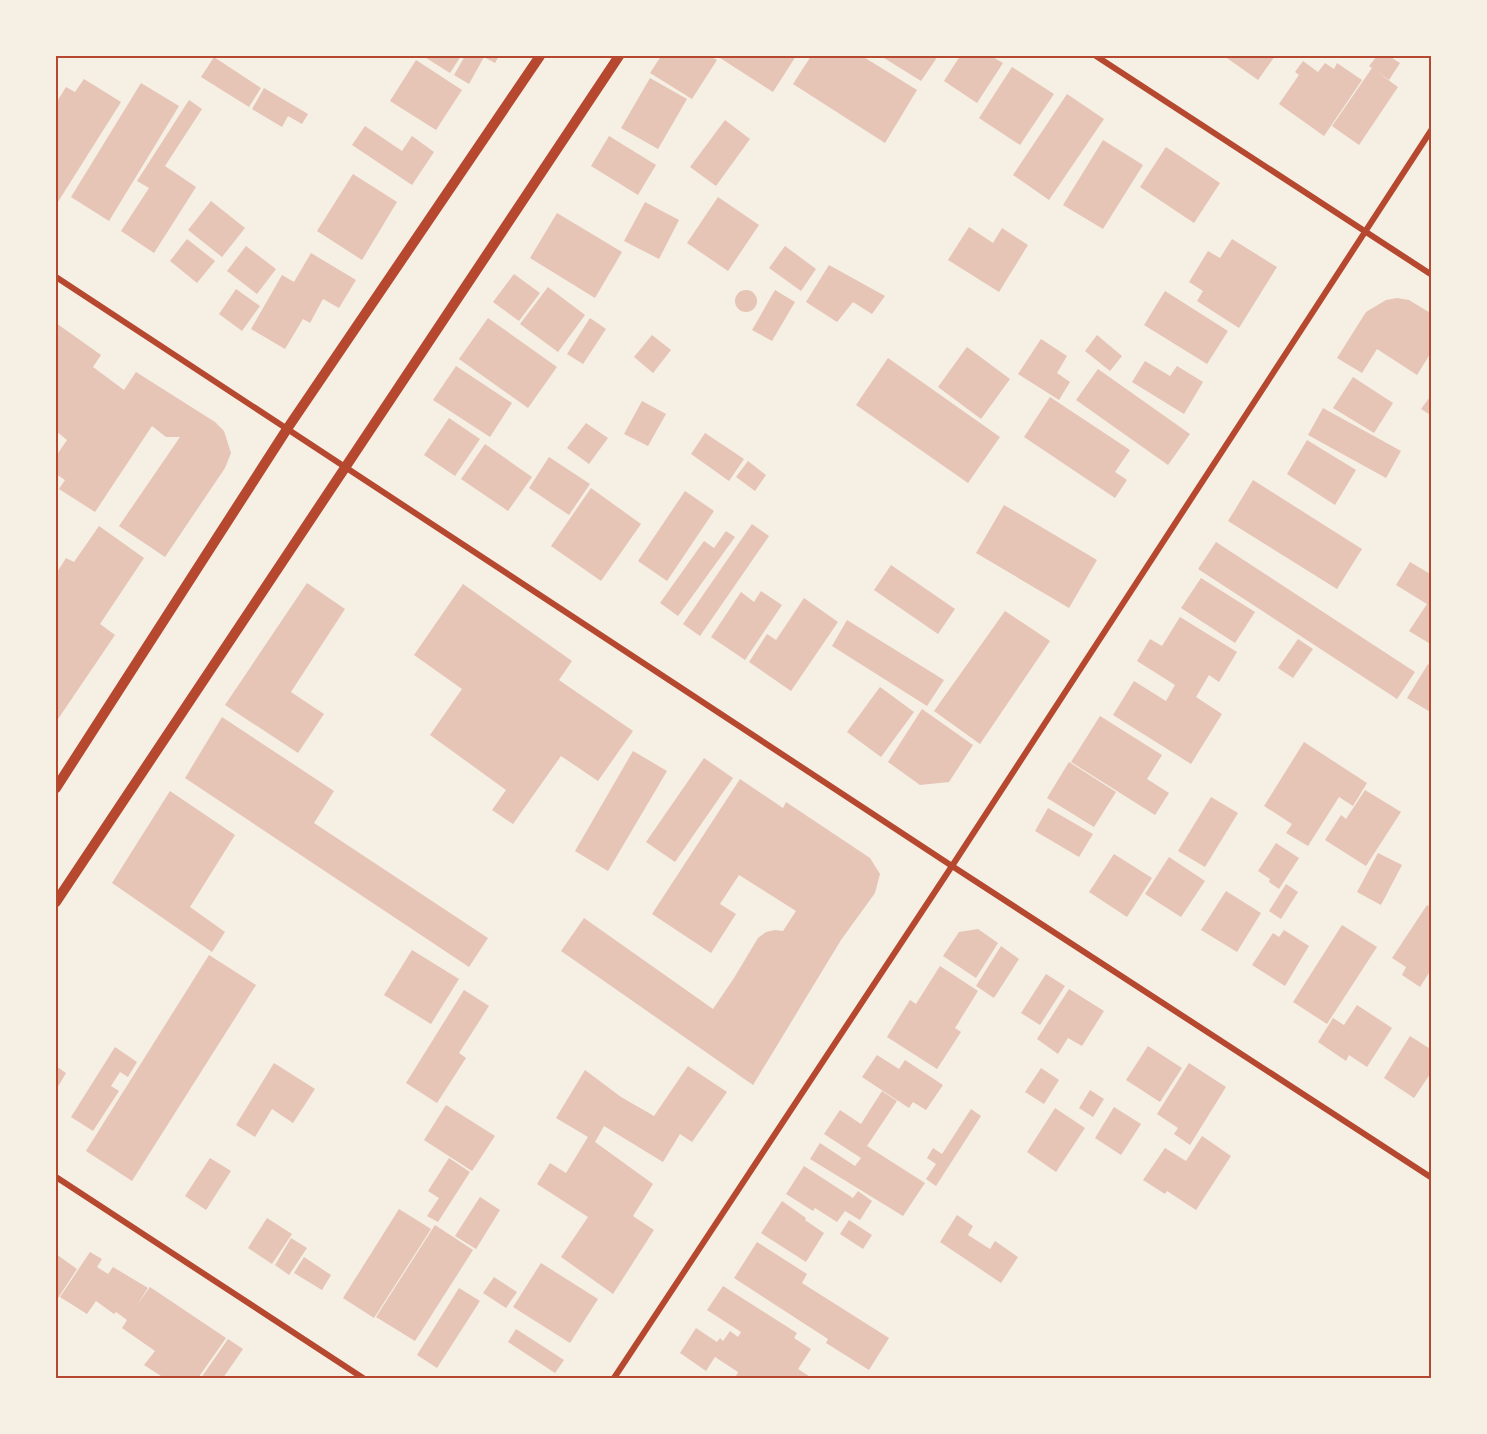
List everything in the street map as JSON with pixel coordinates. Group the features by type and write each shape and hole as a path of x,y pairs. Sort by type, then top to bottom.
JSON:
{"street":[{"path":"56,788 287,429 540,56"},
{"path":"56,902 619,56"},
{"path":"1096,56 1431,275"},
{"path":"614,1378 952,866 1431,129"},
{"path":"56,277 1431,1178"},
{"path":"56,1178 363,1378"}],"building":[{"path":"423,56 461,56 450,73"},
{"path":"465,56 499,56 495,63 484,57 469,84 454,75"},
{"path":"661,56 710,56 717,60 692,99 650,73"},
{"path":"717,56 796,56 773,92"},
{"path":"811,56 862,56 917,90 885,143 793,84"},
{"path":"886,56 938,56 921,81 884,58"},
{"path":"960,56 991,56 1003,63 977,103 944,81"},
{"path":"1224,56 1275,56 1258,80"},
{"path":"1377,56 1389,56 1400,63 1389,80 1377,72 1398,87 1359,145 1332,126 1372,68 1369,66"},
{"path":"214,57 261,88 249,107 201,77"},
{"path":"416,60 462,90 436,130 390,101"},
{"path":"1303,61 1318,72 1325,63 1334,69 1337,63 1362,80 1324,136 1279,104 1299,75 1295,72"},
{"path":"1012,67 1054,94 1020,145 979,118"},
{"path":"650,78 687,99 658,149 621,128"},
{"path":"84,79 121,102 56,205 56,103 66,87 75,92"},
{"path":"141,83 179,106 109,221 71,197"},
{"path":"264,88 308,114 302,124 288,116 282,127 252,109"},
{"path":"1067,94 1104,119 1049,200 1013,175"},
{"path":"189,100 202,109 165,166 196,187 154,253 121,231 149,188 137,181"},
{"path":"725,120 750,139 716,186 690,167"},
{"path":"365,126 402,151 412,136 434,152 412,185 352,145"},
{"path":"609,136 656,165 638,195 591,166"},
{"path":"1103,140 1143,165 1103,229 1063,205"},
{"path":"1166,147 1220,183 1194,223 1140,187"},
{"path":"353,174 397,202 362,260 317,231"},
{"path":"718,197 759,225 728,271 687,243"},
{"path":"211,201 245,228 222,257 188,230"},
{"path":"645,202 679,220 659,259 624,241"},
{"path":"557,213 622,252 595,298 530,258"},
{"path":"969,227 993,243 1002,228 1028,245 999,292 948,260"},
{"path":"187,239 215,261 197,283 170,261"},
{"path":"1232,239 1277,267 1239,328 1197,301 1203,291 1189,282 1208,251 1220,258"},
{"path":"246,246 276,269 257,294 227,271"},
{"path":"785,246 816,269 801,291 769,268"},
{"path":"311,253 356,280 339,308 323,299 310,323 303,319 285,349 251,329 282,275 294,282"},
{"path":"829,265 885,296 872,314 853,302 837,322 806,302"},
{"path":"514,274 540,293 519,321 493,302"},
{"path":"548,287 585,315 558,352 520,324"},
{"path":"236,289 260,306 242,331 219,314"},
{"path":"742,290 750,290 757,297 757,305 750,312 742,312 735,305 735,297"},
{"path":"775,290 795,302 772,341 752,330"},
{"path":"1165,291 1228,331 1207,364 1144,325"},
{"path":"1397,298 1409,300 1432,314 1432,351 1417,375 1377,349 1362,373 1337,358 1366,312 1386,300"},
{"path":"488,318 557,367 528,408 459,359"},
{"path":"590,318 606,329 583,364 567,354"},
{"path":"56,323 101,355 93,367 124,390 136,372 215,422 224,431 231,453 225,468 165,557 119,526 180,437 166,437 152,426 95,512 59,489 65,480 56,474 56,456 67,440 56,431"},
{"path":"652,335 671,350 653,373 634,357"},
{"path":"1097,335 1122,356 1110,371 1085,351"},
{"path":"1041,339 1067,356 1057,373 1070,382 1059,400 1018,374"},
{"path":"967,347 1010,379 981,419 938,387"},
{"path":"888,358 1000,437 968,483 856,405"},
{"path":"1145,361 1170,376 1177,366 1203,382 1184,414 1132,382"},
{"path":"456,366 512,403 490,437 433,400"},
{"path":"1098,369 1190,434 1168,465 1076,400"},
{"path":"1353,377 1393,403 1374,433 1333,408"},
{"path":"1432,394 1432,416 1421,409"},
{"path":"1050,397 1130,450 1115,472 1127,480 1115,498 1024,437"},
{"path":"642,401 666,414 648,446 624,434"},
{"path":"1323,408 1401,451 1386,478 1308,435"},
{"path":"449,418 480,439 455,476 424,455"},
{"path":"586,423 608,438 589,464 567,448"},
{"path":"705,433 744,459 729,481 691,454"},
{"path":"1307,440 1356,470 1335,505 1287,474"},
{"path":"485,444 532,477 508,511 461,479"},
{"path":"549,457 590,484 569,515 529,488"},
{"path":"748,461 766,475 755,491 736,477"},
{"path":"1253,480 1362,549 1337,589 1228,521"},
{"path":"591,488 641,524 601,581 551,546"},
{"path":"685,491 714,511 667,581 638,561"},
{"path":"1004,505 1097,560 1069,608 976,553"},
{"path":"752,524 769,536 700,636 683,624"},
{"path":"99,526 144,558 100,624 115,635 56,722 56,574 66,558 74,562"},
{"path":"726,531 735,537 678,616 660,603 704,541 714,548"},
{"path":"1216,542 1415,672 1397,699 1198,569"},
{"path":"1410,562 1432,575 1432,645 1409,631 1427,604 1396,585"},
{"path":"891,565 955,609 938,634 874,590"},
{"path":"1201,578 1255,612 1235,643 1181,608"},
{"path":"307,583 345,609 291,692 324,714 298,753 225,705"},
{"path":"463,584 572,661 559,680 633,731 598,781 561,756 513,824 492,810 506,790 430,735 462,689 414,655"},
{"path":"761,591 782,605 745,660 711,637 741,592 754,602"},
{"path":"804,598 838,622 791,691 749,662 767,634 776,640"},
{"path":"1005,611 1050,641 980,744 934,711"},
{"path":"1180,617 1237,652 1219,682 1209,675 1196,697 1222,714 1191,764 1113,715 1134,681 1166,701 1175,685 1137,661 1150,639 1162,646"},
{"path":"847,620 944,680 927,706 832,646"},
{"path":"1298,639 1313,649 1293,678 1278,668"},
{"path":"1428,664 1432,666 1432,713 1407,698"},
{"path":"880,687 914,712 881,757 847,732"},
{"path":"922,709 973,745 949,782 920,785 888,762"},
{"path":"1100,716 1162,755 1147,779 1169,793 1155,815 1071,762"},
{"path":"222,717 334,791 314,823 488,938 469,967 185,778"},
{"path":"1304,742 1367,783 1353,806 1339,797 1308,846 1286,833 1292,824 1264,806"},
{"path":"633,751 667,771 608,871 575,851"},
{"path":"704,758 733,778 675,862 646,842"},
{"path":"1069,762 1116,792 1094,827 1047,798"},
{"path":"740,779 783,808 786,802 870,858 880,874 875,893 841,940 753,1085 561,951 584,918 713,1009 758,938 766,932 783,931 796,911 739,875 720,904 736,914 711,953 652,914"},
{"path":"1365,790 1401,812 1366,866 1325,840 1341,815 1346,819"},
{"path":"170,791 235,835 190,907 225,932 212,952 112,883"},
{"path":"1211,797 1238,813 1205,867 1178,851"},
{"path":"1048,808 1093,834 1079,857 1035,831"},
{"path":"1276,843 1299,858 1279,889 1258,871"},
{"path":"1378,853 1402,865 1381,905 1357,892"},
{"path":"1114,854 1152,878 1127,917 1089,892"},
{"path":"1169,857 1205,881 1181,917 1145,894"},
{"path":"1286,884 1298,892 1281,919 1269,911"},
{"path":"1226,891 1261,913 1237,952 1201,930"},
{"path":"1427,905 1432,908 1432,968 1420,987 1402,975 1406,967 1392,958"},
{"path":"1342,925 1377,947 1327,1024 1293,1002"},
{"path":"978,929 998,943 976,978 943,956 959,932"},
{"path":"1284,930 1309,946 1285,986 1252,965 1273,933 1279,937"},
{"path":"1001,946 1019,959 994,998 976,986"},
{"path":"412,950 459,979 431,1024 384,995"},
{"path":"209,955 256,985 132,1181 86,1151"},
{"path":"940,966 978,991 955,1028 961,1032 937,1069 887,1037 910,1000 916,1004"},
{"path":"1046,974 1065,986 1040,1025 1021,1013"},
{"path":"1069,989 1104,1011 1082,1046 1068,1038 1058,1054 1037,1039"},
{"path":"464,990 489,1006 459,1053 466,1058 437,1103 406,1083"},
{"path":"1357,1005 1392,1028 1367,1067 1349,1055 1346,1061 1318,1042 1333,1018 1344,1025"},
{"path":"1410,1036 1432,1050 1432,1071 1414,1098 1384,1078"},
{"path":"1148,1046 1182,1068 1160,1102 1126,1080"},
{"path":"115,1047 137,1062 128,1077 120,1072 111,1086 119,1091 93,1131 71,1117"},
{"path":"877,1055 899,1069 905,1060 943,1085 926,1110 913,1102 909,1108 862,1077"},
{"path":"274,1063 315,1089 293,1123 272,1109 255,1137 236,1125"},
{"path":"1189,1063 1226,1087 1190,1145 1174,1134 1178,1128 1157,1114"},
{"path":"56,1066 66,1073 56,1090"},
{"path":"688,1066 727,1092 692,1142 680,1134 663,1162 604,1126 595,1142 653,1184 633,1216 654,1230 613,1294 561,1257 588,1217 537,1184 550,1163 566,1173 588,1137 556,1118 585,1070 621,1097 654,1116"},
{"path":"1041,1068 1059,1080 1044,1104 1025,1092"},
{"path":"1090,1090 1104,1099 1093,1117 1079,1108"},
{"path":"882,1091 897,1101 867,1146 925,1183 903,1216 810,1159 820,1143 855,1166 861,1158 824,1134 840,1110 861,1124"},
{"path":"446,1105 495,1136 472,1171 424,1140"},
{"path":"1114,1107 1141,1124 1121,1155 1095,1138"},
{"path":"1055,1108 1085,1128 1056,1172 1027,1152"},
{"path":"971,1109 981,1116 936,1186 926,1179 936,1164 927,1158 933,1148 942,1154"},
{"path":"1202,1136 1231,1156 1196,1210 1167,1191 1165,1194 1143,1180 1165,1148 1186,1161"},
{"path":"210,1158 231,1171 206,1210 185,1196"},
{"path":"449,1158 470,1172 438,1222 427,1216 439,1198 428,1191"},
{"path":"804,1166 853,1198 858,1191 872,1201 860,1220 845,1211 837,1222 815,1208 813,1211 786,1194"},
{"path":"480,1197 500,1210 476,1249 455,1236"},
{"path":"782,1201 824,1233 806,1262 761,1233"},
{"path":"399,1209 431,1229 374,1318 343,1298"},
{"path":"957,1215 973,1226 968,1235 990,1249 995,1241 1018,1257 1001,1283 940,1242"},
{"path":"267,1218 292,1234 272,1264 248,1248"},
{"path":"849,1220 872,1235 863,1249 840,1234"},
{"path":"435,1225 473,1250 415,1341 376,1317"},
{"path":"291,1238 307,1248 289,1275 275,1265"},
{"path":"757,1242 807,1274 802,1283 889,1338 869,1370 826,1343 828,1339 734,1278"},
{"path":"90,1252 102,1259 97,1267 108,1274 113,1267 148,1288 137,1305 150,1287 226,1338 198,1378 164,1378 144,1365 155,1351 122,1328 127,1320 96,1301 87,1314 60,1297"},
{"path":"56,1254 77,1269 56,1301"},
{"path":"304,1257 331,1275 322,1290 294,1273"},
{"path":"541,1263 598,1299 570,1343 513,1307"},
{"path":"494,1277 517,1292 506,1308 483,1293"},
{"path":"723,1286 797,1333 794,1338 811,1349 798,1369 812,1378 735,1378 738,1372 715,1357 706,1371 680,1353 696,1328 717,1342 720,1338 723,1341 730,1331 738,1337 741,1332 707,1310"},
{"path":"459,1288 480,1301 437,1368 417,1355"},
{"path":"516,1329 564,1360 555,1373 508,1342"},
{"path":"228,1339 243,1349 223,1378 201,1378"}]}
